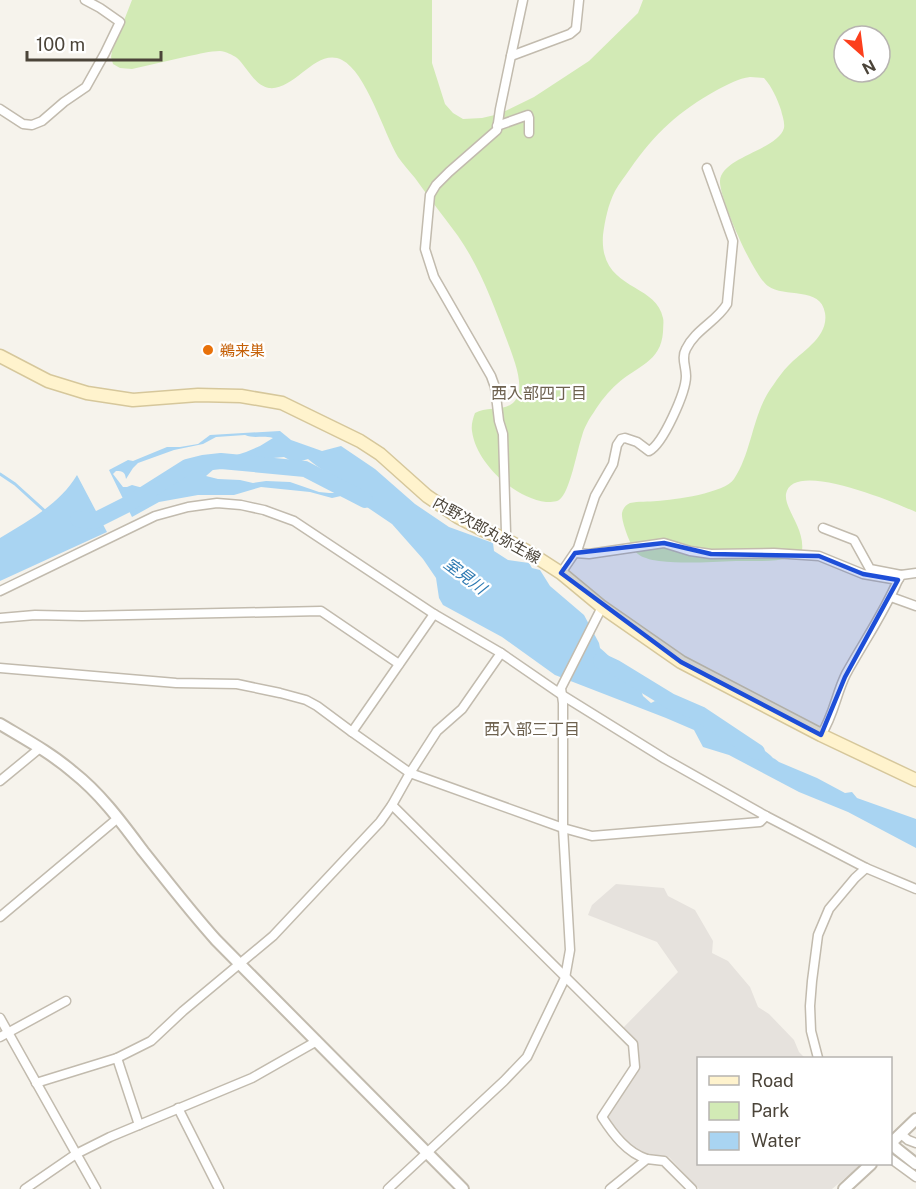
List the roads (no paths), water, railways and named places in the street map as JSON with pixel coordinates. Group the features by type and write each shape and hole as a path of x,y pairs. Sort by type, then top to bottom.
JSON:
{"main road":[{"name":"内野次郎丸弥生線","path":"0,356 48,381 87,393 133,400 198,395 241,396 282,403 360,441 380,454 427,496 459,517 505,539 561,573 601,610 681,662 821,735 916,780"}],"street":[{"path":"0,109 23,124 32,125 42,121 86,87 120,22 85,0"},
{"path":"505,539 503,434 495,387 491,376 434,277 425,249 430,195 436,185 497,130 524,0"},
{"path":"512,56 570,34 576,29 579,0"},
{"path":"498,126 528,115 529,133"},
{"path":"561,573 575,553 583,535 595,496 613,464 617,445 625,438 637,442 649,452 654,449 662,438 683,394 686,377 683,357 686,347 727,304 733,241 707,168"},
{"path":"0,591 155,516 188,507 217,504 241,505 264,510 294,521 434,614 501,653 664,759 866,868 916,889"},
{"path":"823,528 854,540 870,569 899,578"},
{"path":"575,553 589,554 664,543 690,551 711,554 774,553 819,556 863,574 899,578 916,573"},
{"path":"821,735 829,723 845,677 891,597 899,578"},
{"path":"891,597 916,606"},
{"path":"0,618 35,615 82,616 321,610 399,664"},
{"path":"388,1189 527,1057 565,978 570,950 563,828 561,691 601,610"},
{"path":"352,732 434,614"},
{"path":"36,1083 117,1058 151,1041 183,1011 273,936 380,822 393,805 410,773 437,732 462,709 501,653"},
{"path":"0,668 176,683 237,684 306,700 410,773 563,828 592,836 760,822 766,816"},
{"path":"0,724 74,772 97,794 187,908 463,1189"},
{"path":"0,781 40,748"},
{"path":"393,805 633,1044 635,1067 602,1117 616,1138 640,1157 664,1161 692,1189"},
{"path":"0,917 118,818"},
{"path":"818,1057 811,1031 810,1006 818,935 829,909 866,868"},
{"path":"4,1035 66,1001"},
{"path":"0,1018 4,1035 36,1083 96,1189"},
{"path":"25,1189 76,1154 110,1137 252,1078 317,1041"},
{"path":"117,1058 139,1125"},
{"path":"178,1108 219,1189"},
{"path":"892,1142 916,1119"},
{"path":"901,1134 916,1143"},
{"path":"892,1144 916,1164"},
{"path":"610,1189 647,1159"},
{"path":"892,1159 916,1177"},
{"path":"845,1189 870,1165"}],"water":[{"path":"280,431 291,440 322,451 341,446 375,469 415,504 449,527 493,543 494,551 508,560 529,563 532,568 540,570 550,586 584,615 600,648 615,663 627,681 637,687 651,703 655,701 693,713 712,729 735,742 741,739 750,742 779,762 845,793 852,792 857,798 916,819 916,848 848,812 799,792 729,755 703,747 694,730 555,675 502,637 443,605 439,598 436,578 423,559 392,524 358,501 341,496 332,498 310,492 261,487 234,495 198,495 159,502 132,517 109,470 128,460 133,461 167,447 198,444 210,435","holes":["245,435 273,438 246,452 193,469 154,491 132,485 123,487 113,474 116,471 122,472 126,479 138,463 174,450 203,444 216,437","284,457 295,463 308,459 346,486 342,493 329,493 290,482 253,483 206,476 223,465 266,462 273,458"]},
{"path":"77,475 107,532 0,581 0,538 52,503 70,486"}],"waterway":[{"name":"室見川","path":"78,519 94,521 130,503 187,467 221,461 305,469 365,500"},
{"path":"0,474 15,484 47,513"},
{"name":"室見川","path":"601,661 670,701 700,714 757,752"}],"place":[{"name":"鵜来巣","path":"208,350"}],"district":[{"name":"西入部四丁目","path":"539,393"},
{"name":"西入部三丁目","path":"532,729"}]}
